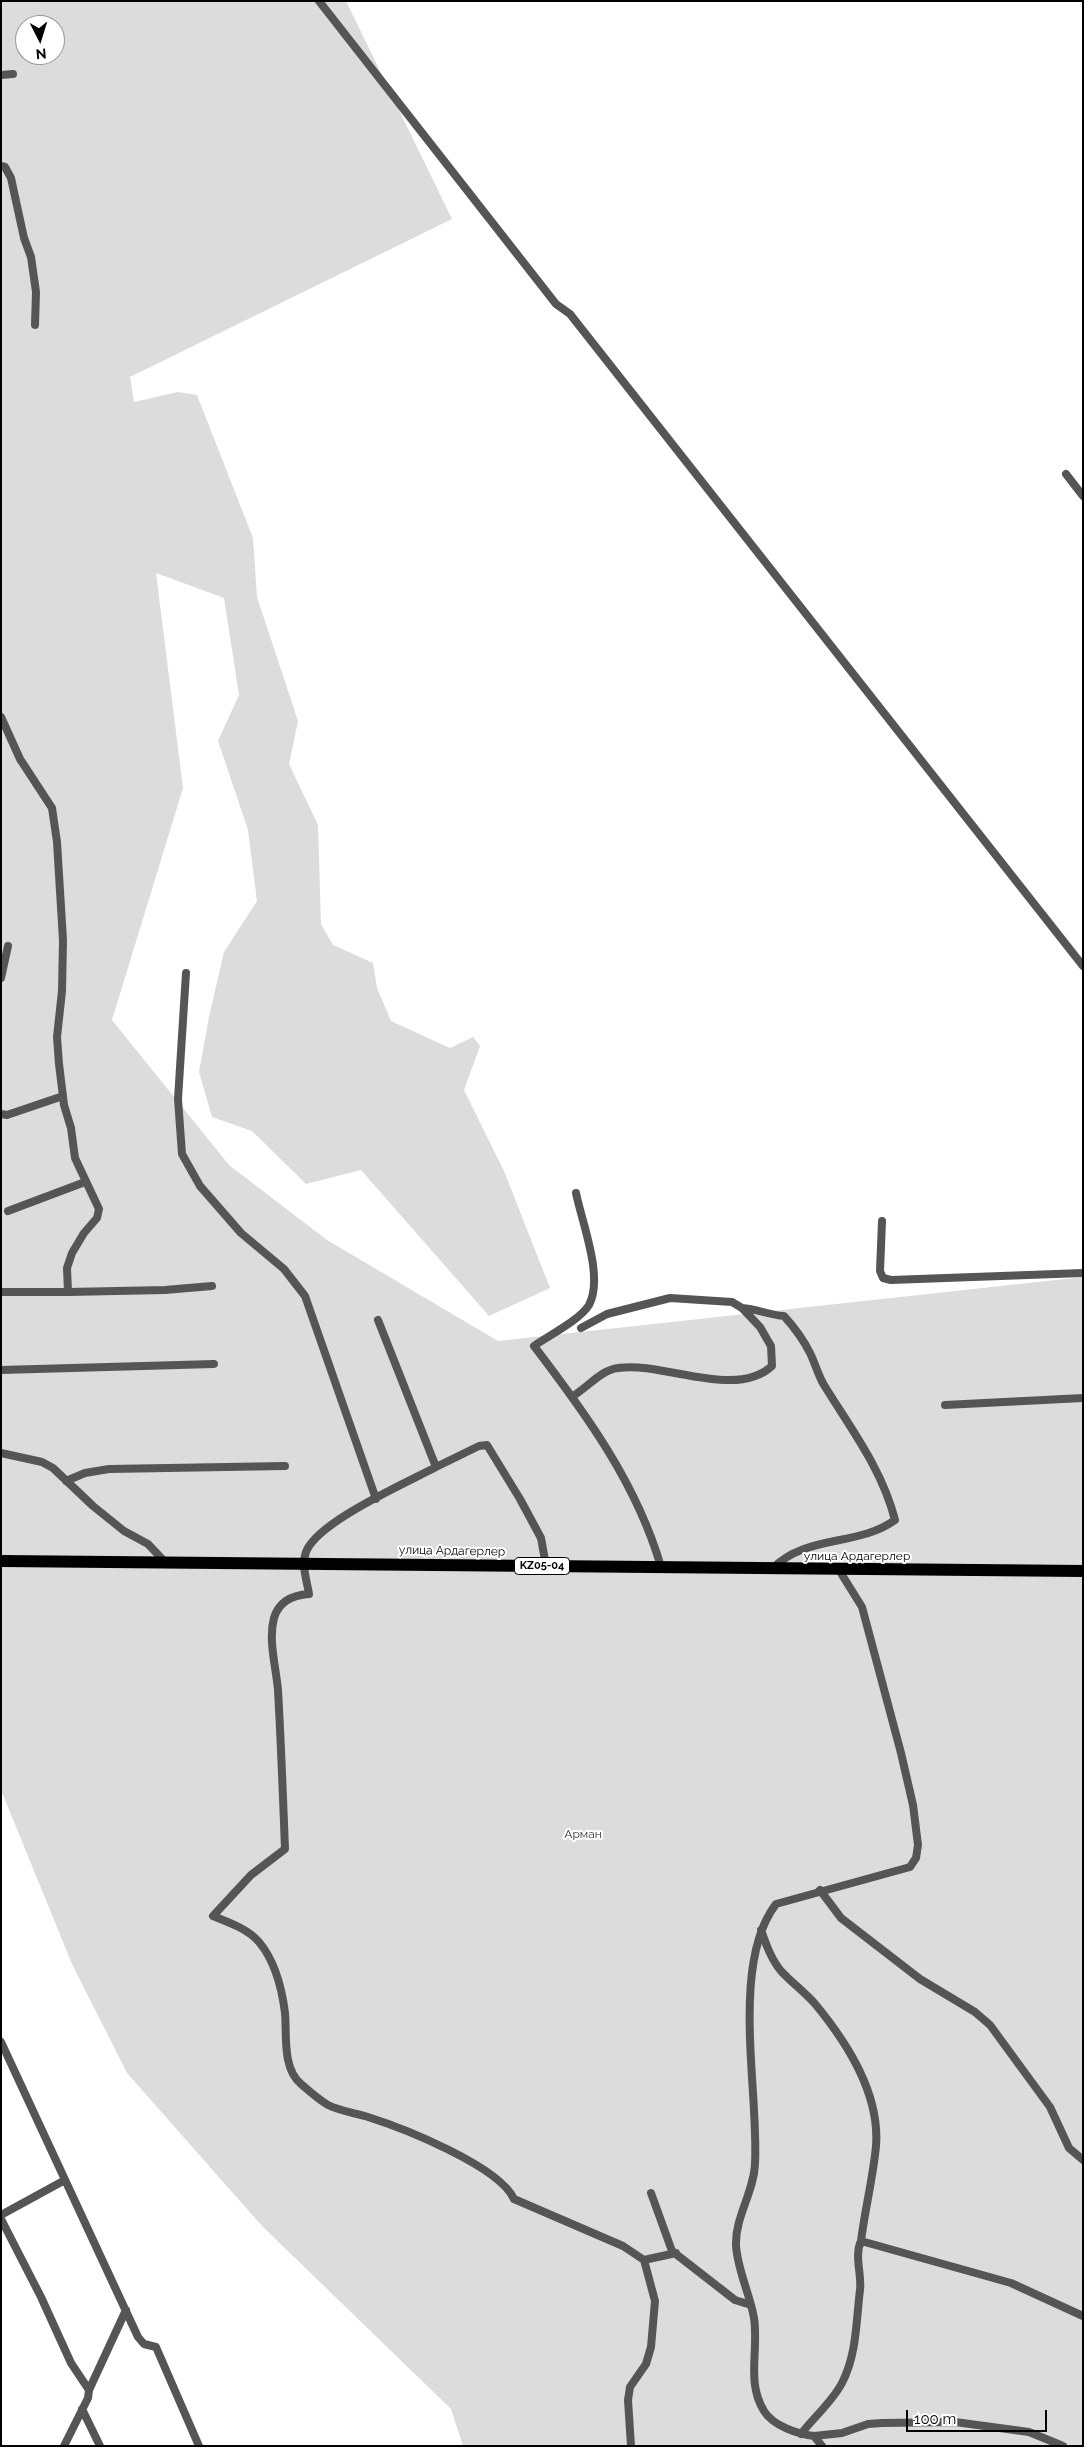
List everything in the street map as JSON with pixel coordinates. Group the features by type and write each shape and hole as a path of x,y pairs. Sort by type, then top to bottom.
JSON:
{"main road":[{"name":"улица Ардагерлер","path":"1,1561 1083,1571"}],"street":[{"path":"319,1 493,226 556,304 570,314 1083,966"},
{"path":"1,75 13,74"},
{"path":"1,166 5,167 11,178 24,238 31,257 36,292 35,325"},
{"path":"1066,474 1083,496"},
{"path":"1,717 20,759 37,782 54,814 61,893 62,991 57,1038 63,1096 71,1128 75,1158 84,1182 99,1209 97,1218 72,1253 67,1268 68,1292"},
{"path":"1,978 8,946"},
{"path":"186,973 178,1099 182,1154 200,1186 241,1233 284,1269 305,1296 376,1499"},
{"path":"1,1114 7,1115 63,1096"},
{"path":"8,1211 84,1182"},
{"path":"576,1193 595,1281 588,1306 563,1328 534,1346 573,1396 632,1493 652,1537 661,1567"},
{"path":"882,1221 880,1271 883,1278 891,1280 1083,1273"},
{"path":"1,1292 68,1292 212,1286"},
{"path":"573,1396 605,1371 617,1368 634,1366 718,1380 762,1375 772,1366 771,1346 760,1327 742,1308 732,1302 670,1298 607,1314 581,1328"},
{"path":"742,1308 758,1309 768,1315 784,1316 796,1330 809,1352 823,1383 874,1464 890,1502 894,1520 883,1528 802,1550 784,1557 772,1569"},
{"path":"378,1320 436,1467"},
{"path":"1,1370 214,1364"},
{"path":"945,1405 1083,1398"},
{"path":"546,1566 541,1538 487,1445 470,1450 359,1507 318,1535 306,1552 304,1564 309,1594 297,1595 288,1599 280,1607 274,1617 272,1633 280,1723 285,1849 251,1875 213,1916 246,1931 258,1941 270,1959 280,1989 291,2074 300,2083 328,2105 369,2117 421,2136 439,2145 473,2163 510,2189 514,2199 623,2246 644,2260 655,2301 651,2347 646,2364 630,2387 628,2400 631,2446"},
{"path":"1,1453 42,1462 53,1468 124,1531 148,1544 165,1562"},
{"path":"66,1481 85,1473 109,1468 285,1466"},
{"path":"838,1570 862,1607 871,1635 902,1753 913,1805 918,1845 916,1858 910,1867 820,1890 776,1904 760,1930 751,1986 750,2010 755,2165 751,2189 736,2232 736,2247 754,2319 754,2376 759,2400 765,2413 774,2421 801,2434 814,2436 842,2433 868,2424 955,2422 1030,2432 1063,2446"},
{"path":"820,1890 841,1918 920,1978 976,2012 990,2025 1050,2107 1069,2148 1083,2160"},
{"path":"760,1930 781,1970 816,2004 839,2036 858,2069 872,2100 876,2146 859,2248 860,2289 857,2300 856,2336 849,2368 833,2397 801,2434"},
{"path":"1,2042 138,2337 144,2344 156,2347 199,2446"},
{"path":"1,2215 65,2180"},
{"path":"651,2193 672,2251 735,2300 751,2305"},
{"path":"1,2219 42,2297 71,2363 89,2390"},
{"path":"861,2241 1010,2283 1083,2316"},
{"path":"644,2260 676,2253"},
{"path":"64,2446 88,2398 89,2390 126,2310"},
{"path":"82,2409 100,2446"},
{"path":"814,2436 822,2446"}],"green space":[{"name":"Арман","path":"1,1 346,1 452,219 130,377 134,402 178,392 197,395 253,538 257,597 298,721 289,764 318,825 321,924 333,945 373,963 377,988 391,1021 450,1048 473,1037 480,1046 464,1090 504,1171 550,1288 489,1316 361,1170 306,1184 252,1131 212,1117 199,1072 209,1017 224,952 257,901 248,830 218,741 239,695 224,598 156,573 183,788 112,1020 229,1165 327,1240 498,1341 1083,1277 1083,2446 463,2446 451,2409 262,2226 127,2073 72,1964 1,1790"}]}
